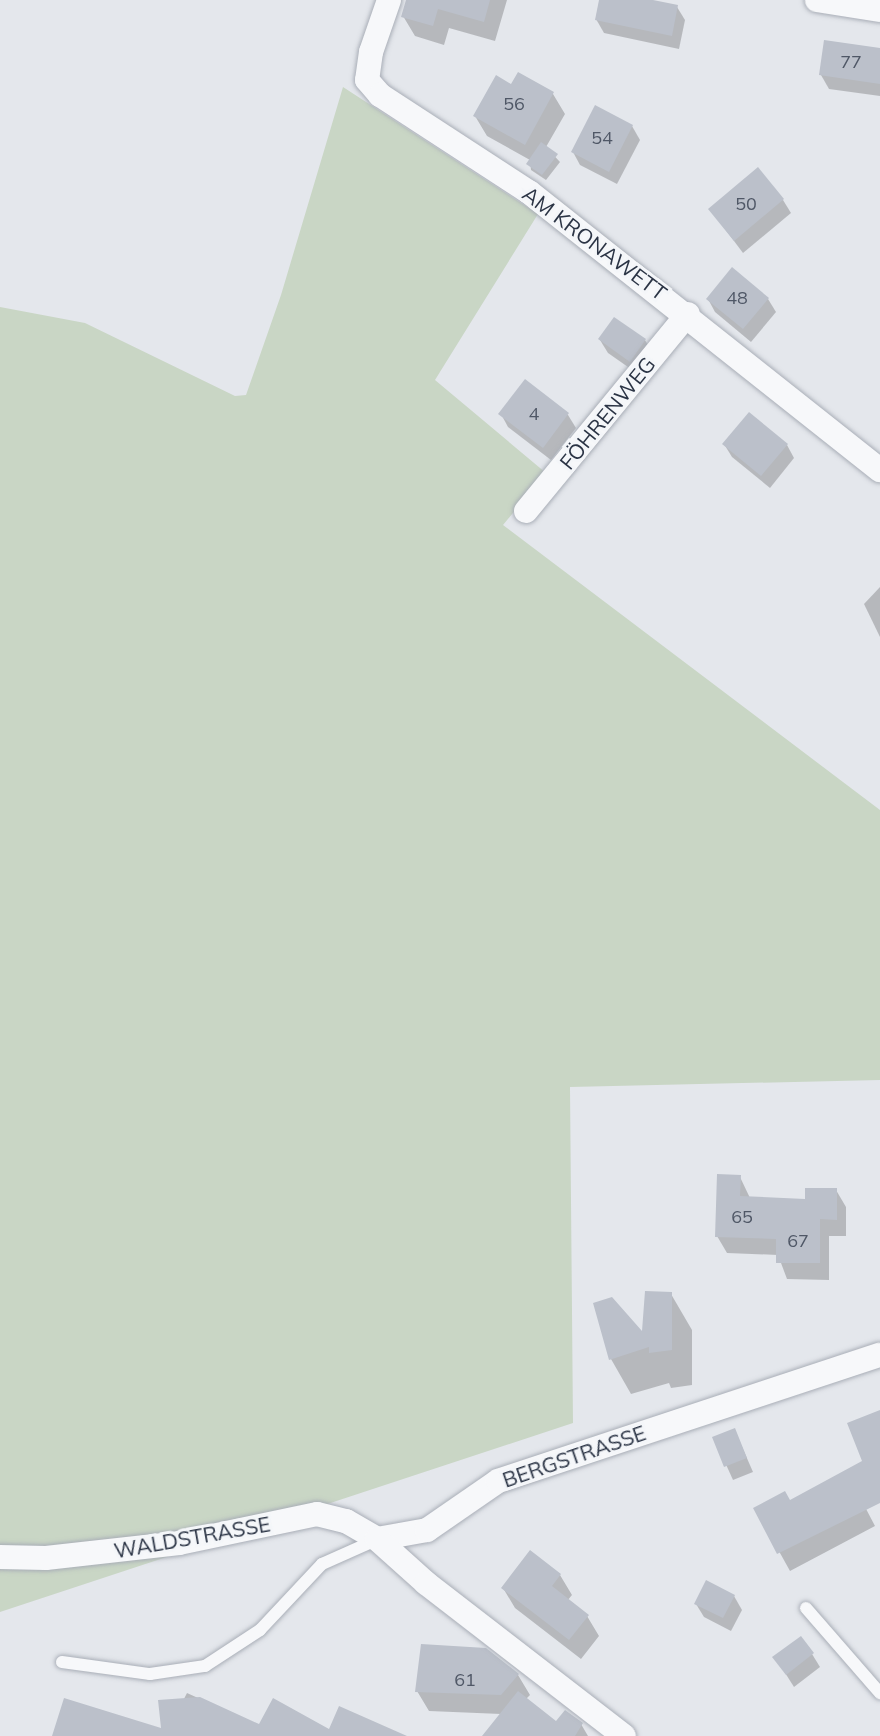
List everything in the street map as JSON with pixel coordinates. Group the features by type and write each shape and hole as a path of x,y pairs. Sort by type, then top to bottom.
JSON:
{"street":[{"name":"AM KRONAWETT","path":"389,0 371,52 368,80 380,95 529,192 688,314 880,470"},
{"path":"817,0 880,10"},
{"name":"FÖHRENWEG","path":"526,511 688,314"},
{"name":"BERGSTRASSE","path":"377,1539 427,1530 498,1481 880,1355"},
{"name":"WALDSTRASSE","path":"0,1557 46,1558 179,1543 317,1514 345,1521 377,1539"},
{"path":"377,1539 426,1583 624,1736"}],"lane":[{"path":"62,1662 150,1674 205,1666 260,1630 322,1564 377,1539"},
{"path":"806,1608 880,1693"}],"green space":[{"path":"343,87 538,214 435,380 546,473 503,525 880,810 880,1080 570,1087 573,1423 0,1612 0,307 85,323 235,396 246,395 281,295"}],"building":[{"path":"406,0 490,0 484,22 438,9 433,26 401,17"},
{"path":"599,0 653,0 678,5 672,36 595,20"},
{"path":"824,40 880,48 880,84 819,75"},
{"path":"518,72 554,92 525,145 473,116 496,75 511,84"},
{"path":"595,105 633,125 609,172 571,152"},
{"path":"541,142 558,154 542,175 526,164"},
{"path":"758,167 784,199 734,241 708,209"},
{"path":"732,267 769,298 743,329 706,299"},
{"path":"614,317 646,339 630,362 598,339"},
{"path":"525,379 569,413 543,448 498,414"},
{"path":"749,412 788,444 761,476 722,444"},
{"path":"717,1174 741,1175 740,1196 805,1199 805,1188 837,1188 837,1220 820,1219 820,1263 776,1263 776,1239 715,1237"},
{"path":"645,1291 672,1292 672,1350 649,1353 649,1347 609,1360 593,1303 612,1297 642,1331"},
{"path":"880,1410 880,1503 777,1554 753,1508 785,1491 790,1500 862,1461 847,1423"},
{"path":"735,1428 747,1458 724,1467 712,1437"},
{"path":"530,1550 561,1574 552,1586 589,1615 569,1640 501,1588"},
{"path":"706,1580 735,1595 723,1618 694,1604"},
{"path":"801,1636 814,1653 786,1675 772,1657"},
{"path":"421,1644 486,1648 519,1674 501,1695 415,1692"},
{"path":"518,1691 556,1721 565,1710 583,1723 575,1736 482,1736"},
{"path":"200,1697 259,1724 273,1698 329,1729 339,1706 407,1736 52,1736 64,1698 161,1728 158,1700"}]}
